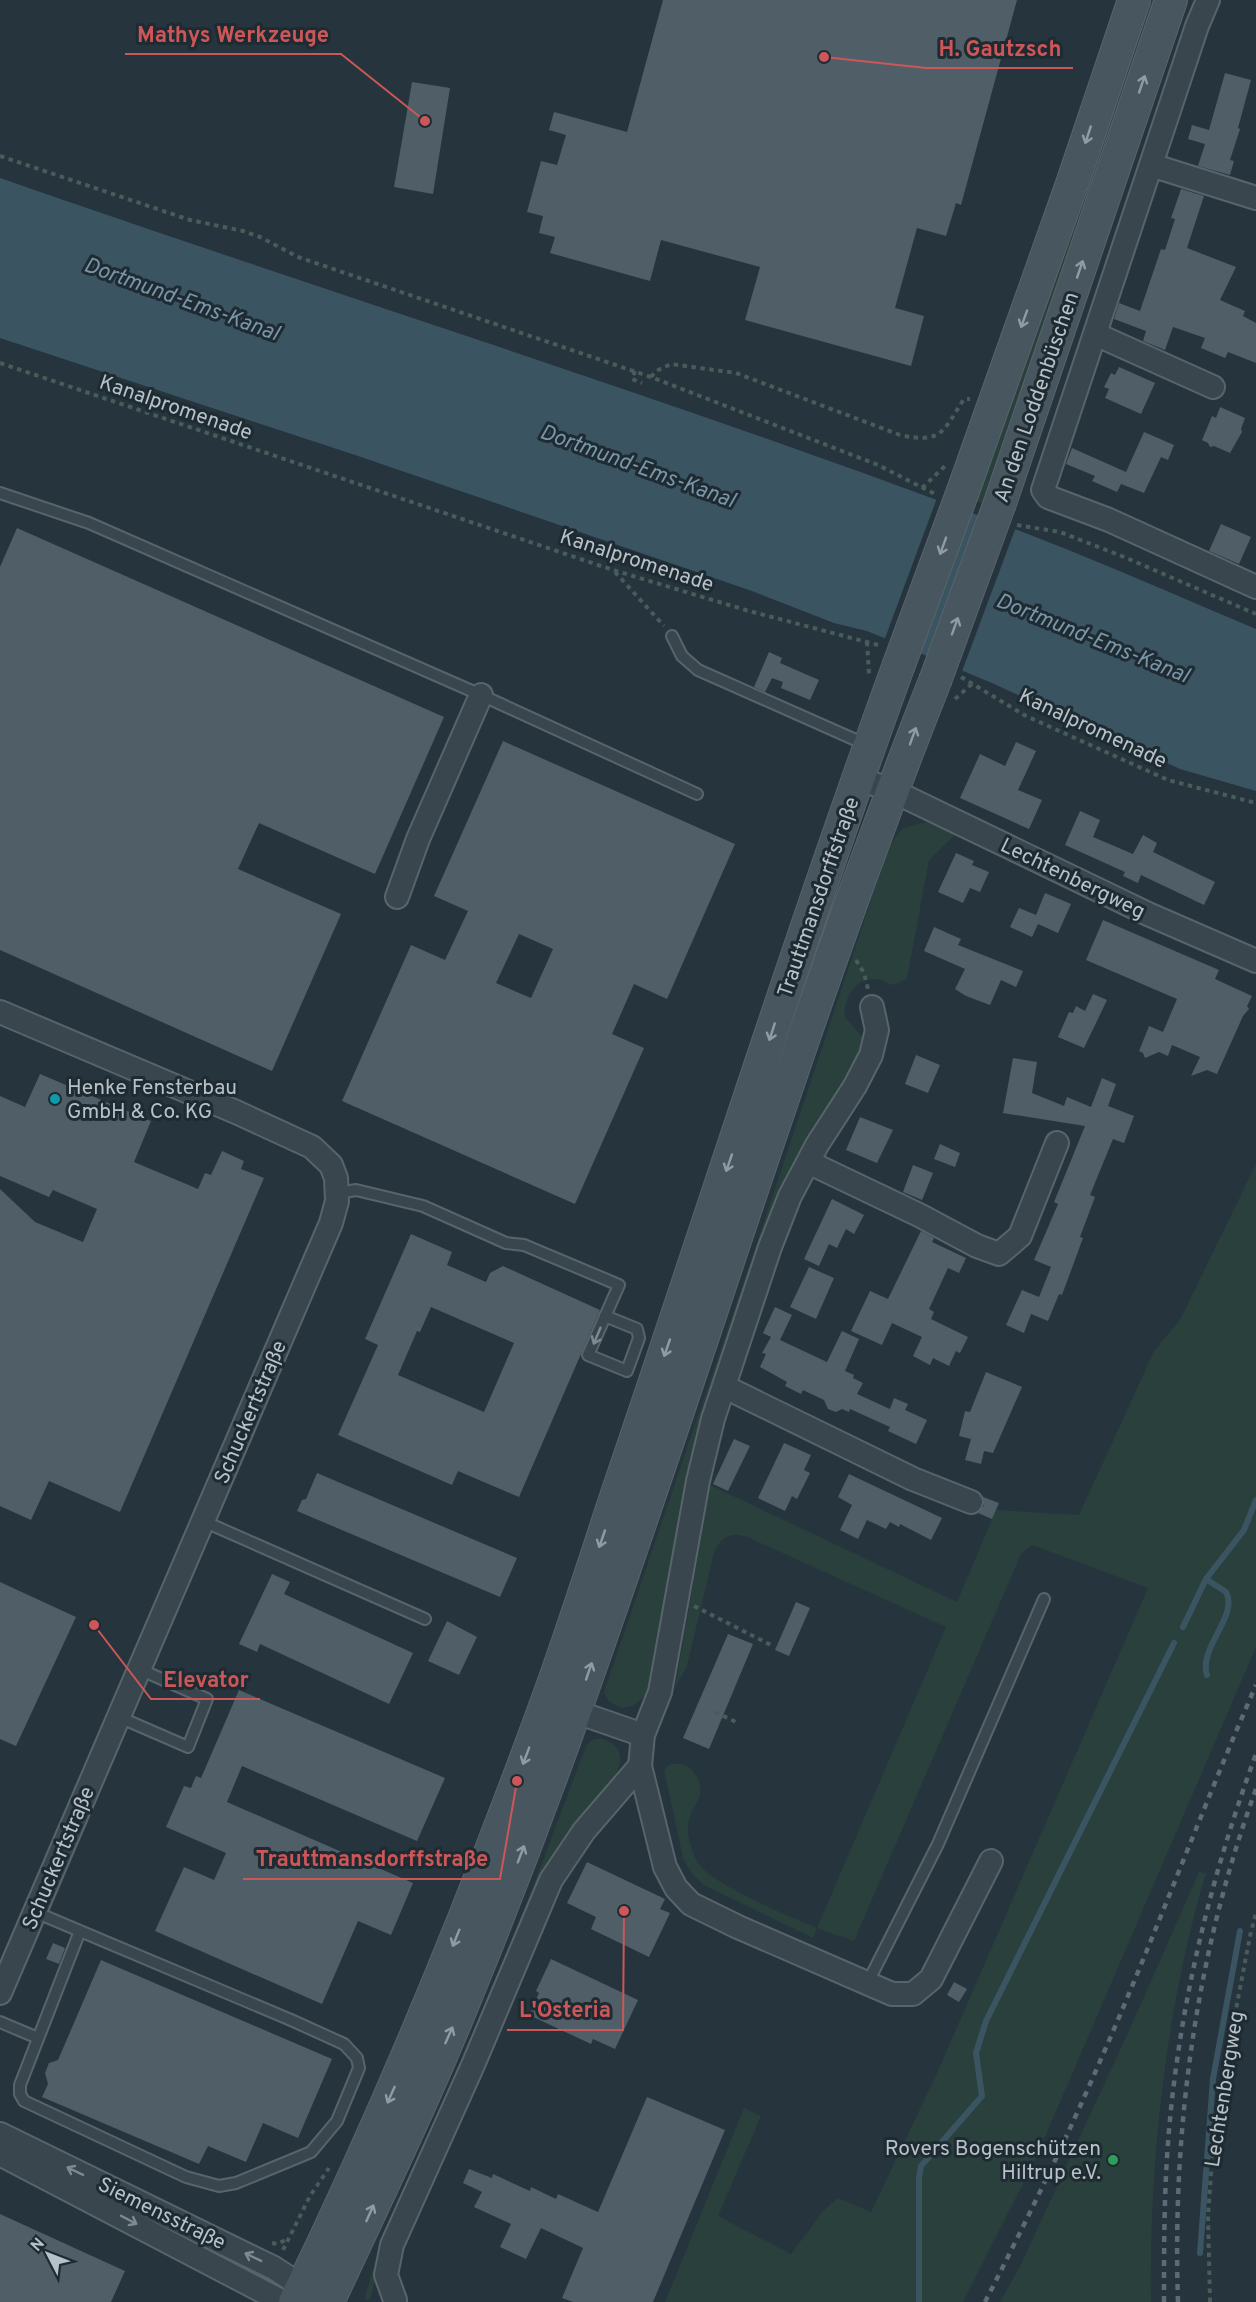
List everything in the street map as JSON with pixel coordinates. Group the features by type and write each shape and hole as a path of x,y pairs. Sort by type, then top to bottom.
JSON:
{"main road":[{"name":"An den Loddenbüschen","path":"858,778 893,658 955,478 1072,184 1134,0"},
{"name":"An den Loddenbüschen","path":"893,791 944,678 1000,503 1171,0"},
{"name":"Trauttmansdorffstraße","path":"305,2299 372,2210 470,1987 858,778"},
{"name":"Trauttmansdorffstraße","path":"561,1706 893,791"}],"street":[{"name":"An den Loddenbüschen","path":"1208,0 1197,26 1044,486 1045,494 1109,520 1256,587"},
{"path":"1151,165 1256,198"},
{"name":"An den Loddenbüschen","path":"1095,334 1213,387"},
{"path":"398,897 418,839 481,695"},
{"name":"Trauttmansdorffstraße","path":"858,778 893,791"},
{"name":"Lechtenbergweg","path":"893,791 1137,909 1256,961"},
{"path":"872,1007 877,1030 871,1055 790,1196 773,1238 705,1448 660,1692 643,1735 640,1766 660,1852 670,1878 682,1896 701,1911 867,1984 899,1995 913,1994 926,1985 937,1970 991,1861"},
{"name":"Schuckertstraße","path":"0,1012 236,1112 312,1148 331,1165 338,1193 331,1223 0,1993"},
{"path":"808,1162 919,1215 977,1246 999,1254 1020,1236 1057,1143"},
{"path":"725,1387 914,1479 971,1502"},
{"path":"561,1706 643,1735"},
{"path":"395,2300 386,2275 392,2245 473,2065 543,1895 569,1851 640,1766"},
{"name":"Siemensstraße","path":"0,2134 274,2268 305,2299"},
{"name":"Siemensstraße","path":"0,2154 305,2299"}],"lane":[{"path":"0,493 89,523 481,695 696,794"},
{"path":"672,636 682,656 698,670 858,741"},
{"path":"338,1193 357,1190 423,1206 506,1243 524,1245 619,1285 605,1316 588,1355 627,1371 639,1338 636,1329 605,1316"},
{"path":"203,1521 425,1618"},
{"path":"867,1984 938,1844 1044,1599"},
{"path":"119,1717 188,1747 207,1699 140,1669"},
{"path":"35,1912 291,2020 344,2044 357,2058 359,2068 337,2121 311,2151 237,2183 219,2186 186,2178 24,2101 20,2094 20,2085 80,1931"},
{"path":"0,2022 38,2038"}],"path":[{"path":"0,156 190,220 243,231 260,237 298,257 651,376 878,465"},
{"name":"Kanalpromenade","path":"0,363 613,570 749,611 867,642 893,658"},
{"path":"651,376 671,364 736,373 900,435 920,439 935,437 942,431 964,399 973,399"},
{"path":"635,371 632,379 642,383"},
{"path":"922,488 955,478"},
{"path":"1101,549 1256,614"},
{"path":"613,570 658,616 672,636"},
{"path":"867,642 869,678"},
{"name":"Kanalpromenade","path":"944,678 965,678 1026,716 1168,780 1256,803"},
{"path":"677,1598 771,1646"},
{"path":"715,1712 738,1723"},
{"name":"Lechtenbergweg","path":"1210,2302 1208,2215 1215,2119 1256,1914"}],"green space":[{"path":"1143,0 1158,0 988,506 970,499"},
{"path":"926,822 958,832 929,860 907,979 893,985 875,979 868,980 856,986 848,997 845,1017 862,1037 864,1049 802,1154 664,1619 648,1694 633,1706 622,1708 609,1702 604,1692 889,846 903,828"},
{"path":"1256,1164 1256,1647 1036,2158 963,2302 665,2302 744,2108 761,2116 718,2216 791,2254 823,2211 838,2198 871,2212 938,2071 1148,1588 1032,1545 1021,1554 854,1941 817,1928 946,1627 747,1537 731,1535 723,1539 714,1553 687,1666 675,1688 710,1485 957,1602 996,1510 1079,1515 1154,1351 1180,1320"},
{"path":"601,1738 613,1744 619,1752 618,1771 606,1791 592,1807 380,2263 370,2299 364,2300 380,2246 477,2027 586,1746 592,1740"},
{"path":"674,1764 687,1766 699,1782 700,1795 689,1818 688,1829 693,1853 704,1869 716,1879 751,1899 817,1928 813,1938 704,1885 692,1874 683,1858 664,1770 666,1767"},
{"name":"Rovers Bogenschützen Hiltrup e.V.","path":"1199,1872 1206,1873 1180,1977 1163,2085 1153,2195 1151,2302 1000,2302 1021,2264 1132,2024"}],"water":[{"name":"Dortmund-Ems-Kanal","path":"0,178 777,442 1061,547 1256,629 1256,791 1180,769 992,683 867,631 834,623 752,591 358,456 0,338"}],"pier":[{"path":"937,498 969,510 916,655 884,641"},
{"path":"982,514 1016,527 961,674 928,660"}],"building":[{"path":"663,0 1017,0 961,205 956,203 946,236 917,228 895,308 924,316 911,366 745,320 760,267 661,240 650,281 550,253 555,237 539,233 543,216 527,212 541,161 557,165 566,135 549,130 554,112 627,132"},
{"path":"1225,73 1251,80 1238,128 1240,129 1230,160 1234,161 1230,175 1198,166 1205,144 1188,139 1192,125 1209,130"},
{"path":"412,82 450,88 433,194 394,187"},
{"path":"1181,189 1204,196 1187,248 1236,267 1220,300 1245,311 1243,316 1256,323 1256,363 1228,352 1225,358 1201,348 1205,338 1173,327 1165,350 1143,341 1146,331 1114,319 1119,303 1140,311 1161,249 1165,250 1175,219 1171,218"},
{"path":"1119,367 1155,383 1141,414 1105,398 1109,389 1104,387 1111,373 1115,375"},
{"path":"1220,407 1245,418 1242,432 1230,453 1214,446 1210,447 1202,440 1212,416 1216,418"},
{"path":"1144,432 1174,445 1168,460 1161,457 1144,493 1121,484 1117,492 1092,481 1095,476 1066,464 1072,448 1126,472"},
{"path":"1221,524 1251,537 1239,564 1209,551"},
{"path":"17,528 444,717 375,874 259,823 238,869 341,914 272,1071 0,950 0,567"},
{"path":"769,652 782,658 780,663 819,680 810,700 781,688 783,682 772,678 765,692 754,687"},
{"path":"503,741 735,844 667,999 634,984 612,1034 644,1048 575,1204 342,1101 411,945 445,960 468,911 434,896","holes":["519,934 553,949 531,998 496,983"]},
{"path":"1016,742 1036,751 1018,790 1042,800 1029,829 960,798 980,754 1005,766"},
{"path":"1080,811 1100,820 1093,837 1133,854 1143,835 1157,843 1153,852 1215,882 1204,905 1141,875 1138,883 1123,876 1125,872 1065,845"},
{"path":"956,853 974,861 972,865 989,872 980,892 970,888 963,903 938,892"},
{"path":"1045,893 1071,904 1058,933 1038,924 1032,937 1010,927 1019,908 1036,915"},
{"path":"1103,920 1219,970 1215,979 1252,996 1247,1006 1249,1009 1243,1016 1217,1074 1207,1070 1191,1076 1200,1057 1172,1045 1168,1056 1159,1052 1145,1058 1139,1051 1149,1026 1163,1032 1177,999 1086,960"},
{"path":"934,927 961,939 958,945 1023,971 1016,987 1001,980 990,1005 955,989 965,969 924,951"},
{"path":"1093,994 1107,1000 1084,1048 1058,1037 1069,1012 1073,1013 1076,1006 1085,1011"},
{"path":"916,1055 940,1065 928,1093 905,1084"},
{"path":"1013,1058 1037,1062 1032,1093 1064,1106 1067,1097 1091,1107 1102,1078 1116,1084 1108,1106 1134,1116 1124,1143 1113,1139 1090,1195 1095,1197 1062,1295 1059,1294 1048,1321 1031,1314 1024,1333 1006,1325 1022,1290 1039,1297 1051,1267 1034,1260 1058,1204 1054,1202 1085,1126 1003,1113"},
{"path":"40,1074 151,1121 134,1162 198,1189 205,1173 211,1175 222,1151 244,1161 241,1169 264,1178 120,1512 49,1481 31,1520 0,1506 0,1189 35,1222 83,1242 97,1209 53,1190 49,1197 0,1176 0,1096 25,1107"},
{"path":"860,1117 893,1130 877,1163 846,1150"},
{"path":"940,1144 960,1153 955,1167 934,1159"},
{"path":"913,1165 933,1173 922,1200 903,1192"},
{"path":"832,1199 864,1215 854,1234 846,1229 837,1248 829,1244 819,1266 804,1259"},
{"path":"921,1231 934,1238 932,1242 966,1258 959,1273 948,1268 929,1309 934,1312 931,1319 968,1337 960,1353 956,1351 949,1366 933,1358 930,1365 913,1356 922,1337 892,1323 882,1345 851,1331 870,1291 888,1299"},
{"path":"411,1234 452,1252 447,1265 486,1282 490,1273 503,1266 600,1310 519,1497 458,1471 452,1485 338,1435 378,1345 365,1339","holes":["431,1307 514,1343 484,1412 398,1375 417,1331 420,1332"]},
{"path":"809,1267 834,1278 816,1319 790,1307"},
{"path":"775,1307 792,1315 780,1340 827,1362 842,1331 859,1339 845,1371 863,1383 857,1394 890,1409 894,1398 908,1404 905,1410 927,1420 916,1444 888,1431 890,1427 850,1409 849,1412 842,1409 836,1412 828,1409 824,1400 803,1390 801,1394 785,1386 787,1382 760,1367 766,1354 762,1353 771,1337 763,1333"},
{"path":"986,1372 1022,1387 993,1453 984,1451 981,1464 965,1460 971,1439 959,1436 965,1411 970,1412"},
{"path":"734,1439 750,1446 728,1491 713,1484"},
{"path":"784,1443 811,1455 804,1470 810,1473 797,1499 792,1496 785,1511 758,1498"},
{"path":"317,1473 517,1558 500,1597 297,1511 302,1500 306,1499"},
{"path":"849,1474 942,1518 931,1540 900,1524 899,1527 890,1522 886,1529 867,1520 858,1539 840,1530 852,1505 838,1497"},
{"path":"983,1497 999,1503 992,1519 978,1513 984,1506"},
{"path":"272,1574 290,1582 284,1594 413,1653 389,1704 260,1644 257,1652 239,1644"},
{"path":"0,1582 76,1617 16,1746 0,1739"},
{"path":"796,1602 810,1608 789,1656 775,1650"},
{"path":"447,1621 477,1637 459,1675 428,1661"},
{"path":"728,1634 753,1644 709,1749 683,1738"},
{"path":"239,1690 445,1778 417,1841 242,1766 227,1802 413,1883 391,1935 358,1921 322,2004 155,1931 184,1867 214,1880 226,1853 166,1827 184,1786 191,1788 196,1776 201,1778"},
{"path":"587,1862 665,1899 660,1909 670,1913 649,1957 591,1929 596,1917 567,1903"},
{"path":"53,1943 65,1948 59,1964 46,1959"},
{"path":"551,1959 638,2000 615,2049 593,2039 591,2044 529,2015 539,1993 536,1991"},
{"path":"101,1960 332,2059 298,2138 263,2123 246,2162 208,2146 199,2164 42,2097 48,2084 45,2073 49,2063 58,2060"},
{"path":"954,1982 967,1989 959,2002 947,1995"},
{"path":"647,2097 725,2130 653,2302 573,2302 562,2298 583,2248 541,2228 526,2259 500,2247 511,2224 474,2207 482,2192 463,2183 469,2169 492,2178 493,2174 530,2191 531,2187 556,2199 558,2194 598,2212"},
{"path":"0,2214 125,2271 111,2302 0,2302"}],"waterway":[{"path":"1183,1627 1206,1579 1244,1530 1256,1500"},
{"path":"1206,1579 1226,1592 1229,1601 1223,1622 1208,1654 1207,1675"},
{"path":"919,2302 919,2177 921,2166 982,2096 976,2053 986,2021 1174,1643"},
{"path":"1200,2253 1213,2079 1240,1931"}],"railway":[{"path":"985,2302 1045,2182 1101,2059 1256,1685"},
{"path":"1164,2302 1167,2163 1173,2093 1188,1994 1198,1946 1224,1849 1256,1754"},
{"path":"1178,2302 1179,2172 1192,2042 1203,1978 1218,1914 1235,1851 1256,1789"}],"place":[{"name":"H. Gautzsch","path":"824,57"},
{"name":"Mathys Werkzeuge","path":"425,121"},
{"name":"Henke Fensterbau GmbH & Co. KG","path":"55,1099"},
{"name":"Elevator","path":"94,1625"},
{"name":"Trauttmansdorffstraße","path":"517,1781"},
{"name":"L'Osteria","path":"624,1911"},
{"name":"Rovers Bogenschützen Hiltrup e.V.","path":"1113,2160"}]}
